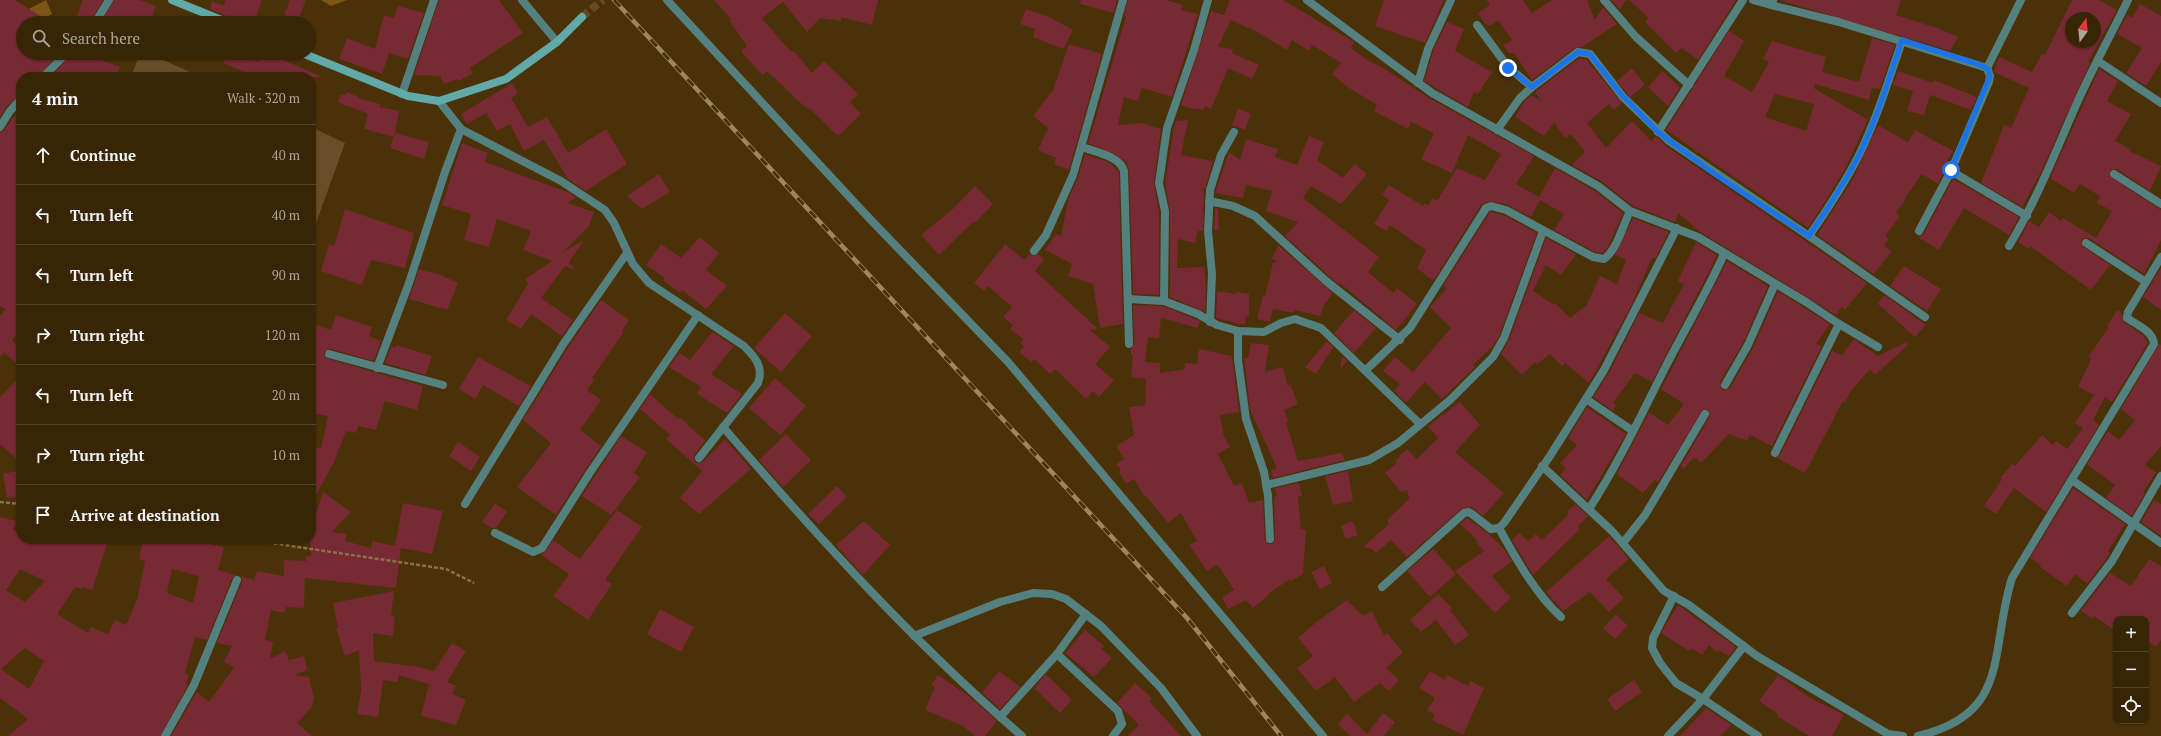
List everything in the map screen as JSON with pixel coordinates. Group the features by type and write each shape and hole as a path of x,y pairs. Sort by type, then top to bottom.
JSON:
{"street":[{"path":"99,16 108,0"},
{"path":"172,0 212,16"},
{"path":"402,94 434,0"},
{"path":"522,0 557,42"},
{"path":"667,0 868,217 1008,362 1324,736"},
{"path":"1034,251 1046,235 1082,147 1123,0"},
{"path":"1164,301 1165,211 1159,183 1164,148 1167,128 1194,50 1208,0"},
{"path":"1307,0 1432,93 1598,186 1630,211 1698,237 1878,347"},
{"path":"1418,83 1428,49 1451,0"},
{"path":"1604,0 1636,37 1689,85"},
{"path":"1658,132 1744,0"},
{"path":"1753,0 1772,2 1902,40 1987,68"},
{"path":"1919,231 1951,170 1989,82 1990,76 1987,68 2021,0"},
{"path":"2009,246 2027,216 2049,171 2073,111 2128,0"},
{"path":"316,59 402,94 440,101 506,79 557,42 582,17"},
{"path":"1477,25 1508,68 1532,87"},
{"path":"1809,236 1844,183 1859,155 1885,93 1902,40"},
{"path":"1497,130 1520,98 1532,87 1578,52 1590,54 1620,93 1658,132 1716,175 1809,236 1925,317"},
{"path":"48,72 60,60"},
{"path":"2098,61 2161,103"},
{"path":"440,101 461,129 562,181 605,210 614,223 633,264 649,283 744,346 757,360 760,369 758,383 699,458"},
{"path":"0,127 16,104"},
{"path":"377,368 409,283 445,172 461,129"},
{"path":"1210,322 1212,274 1208,231 1209,201 1213,173 1234,132"},
{"path":"1082,147 1115,160 1122,165 1129,344"},
{"path":"1951,170 2027,216"},
{"path":"2114,174 2161,204"},
{"path":"1209,201 1233,206 1255,216 1326,280 1400,340"},
{"path":"1366,370 1400,340 1410,328 1486,208 1491,206 1506,210 1594,257 1604,259 1609,256 1630,211"},
{"path":"1499,528 1542,466 1604,370 1677,228"},
{"path":"1266,485 1369,460 1398,443 1450,400 1493,357 1504,338 1543,231"},
{"path":"2086,243 2146,282"},
{"path":"465,504 564,343 627,253"},
{"path":"1589,509 1609,478 1709,286 1724,254"},
{"path":"1918,736 1939,731 1962,719 1981,698 1991,682 1995,667 2001,620 2012,578 2157,340 2127,318 2128,312 2161,256"},
{"path":"1725,385 1748,345 1775,284"},
{"path":"1128,299 1164,301 1198,314 1225,329 1238,331 1264,332 1288,320 1303,321 1321,328 1420,424"},
{"path":"495,533 527,551 533,552 542,548 591,471 698,315"},
{"path":"1775,453 1839,324"},
{"path":"1238,331 1238,360 1246,419 1264,472 1270,539"},
{"path":"329,354 443,385"},
{"path":"1586,399 1633,431"},
{"path":"1623,543 1645,515 1705,414"},
{"path":"723,427 803,520 914,636 1022,736"},
{"path":"1542,466 1589,509 1623,543 1664,591 1689,605 1757,656 1888,734 1903,736"},
{"path":"2072,613 2112,561 2161,476"},
{"path":"2072,480 2161,544"},
{"path":"1382,588 1464,513 1469,512 1488,528 1499,528"},
{"path":"1499,528 1513,554 1548,605 1561,617"},
{"path":"165,736 194,685 237,580"},
{"path":"914,636 1000,602 1033,593 1052,594 1066,599 1101,626 1161,688 1196,736"},
{"path":"1674,596 1653,638 1652,648 1660,663 1676,683 1703,699 1758,736"},
{"path":"1000,717 1057,654 1086,614"},
{"path":"1668,736 1703,699 1744,646"},
{"path":"1057,654 1118,711 1122,724 1113,736"}],"path":[{"path":"0,502 16,504"},
{"path":"278,544 446,569 474,583"}],"shaded area":[{"path":"46,0 52,14 48,16 32,16 29,9"},
{"path":"321,0 347,0 331,6"},
{"path":"137,60 163,60 190,72 133,72"},
{"path":"316,129 345,143 316,223"}],"building":[{"path":"0,0 15,0 40,16 16,16 16,60 53,60 42,72 16,72 16,98 6,107 0,117"},
{"path":"83,0 103,0 94,16 77,16"},
{"path":"114,0 140,0 156,6 152,16 105,16"},
{"path":"225,0 262,0 256,16 226,16 210,9 212,1 224,6"},
{"path":"290,0 306,0 300,16 284,15"},
{"path":"439,0 499,0 523,33 470,68 473,74 458,81 457,79 444,84 440,76 414,75"},
{"path":"714,0 878,0 872,25 841,17 841,21 820,18 807,32 783,2 762,18 783,43 792,52 794,51 812,73 824,61 858,94 850,102 861,114 838,136 767,71 763,75 753,65 741,51 747,46 729,20 731,19"},
{"path":"1081,0 1117,0 1114,13 1080,4"},
{"path":"1128,0 1166,0 1183,5 1181,10 1198,14 1172,97 1142,88 1138,101 1124,97 1118,125 1142,123 1161,129 1154,182 1159,212 1159,295 1133,294 1129,169 1126,162 1115,154 1088,143 1126,17 1124,16"},
{"path":"1230,0 1283,0 1354,42 1351,48 1369,61 1382,67 1429,98 1534,156 1516,184 1539,197 1555,168 1595,191 1623,213 1608,247 1602,253 1595,252 1554,230 1564,214 1540,200 1531,217 1508,205 1489,201 1481,205 1434,280 1428,277 1417,268 1426,250 1390,225 1386,231 1374,224 1389,200 1382,195 1389,185 1423,206 1425,203 1428,205 1433,198 1437,201 1457,168 1485,180 1501,154 1468,135 1452,173 1421,159 1434,133 1411,122 1408,129 1374,111 1377,105 1349,88 1332,74 1341,63 1312,45 1309,51 1292,40 1287,50 1257,32 1231,20 1218,47 1233,49 1232,53 1259,65 1252,79 1228,68 1211,109 1205,106 1203,110 1196,108 1195,110 1181,105 1211,11 1224,15"},
{"path":"1384,0 1444,0 1425,43 1375,26"},
{"path":"1487,0 1523,0 1532,13 1552,0 1587,0 1595,20 1603,7 1617,24 1582,47 1575,48 1532,80 1514,53 1509,53 1503,45 1512,40 1498,20 1491,25 1486,25 1478,13 1490,5"},
{"path":"1611,0 1626,0 1620,10"},
{"path":"1629,0 1736,0 1698,60 1682,48 1676,53 1645,22 1649,18"},
{"path":"1779,0 1901,0 1896,15 1937,28 1958,37 1950,51"},
{"path":"2072,0 2099,0 2117,10 2101,39 2101,12 2066,12"},
{"path":"2140,4 2161,16 2161,62 2146,86 2126,73 2142,48 2117,34 2127,15 2132,18"},
{"path":"398,6 424,13 408,59 389,53 382,74 339,59 347,38 375,49 384,15 394,18"},
{"path":"1026,9 1049,17 1073,30 1063,49 1033,37 1035,29 1020,24"},
{"path":"2065,14 2065,48 2096,48 2088,62 2090,63 2041,172 2022,207 1981,183 2004,125 2011,128 2029,88 1994,72 1994,70 1999,57 2032,72 2042,54 2045,55"},
{"path":"1447,22 1464,29 1455,51 1492,72 1478,94 1474,92 1468,107 1424,81 1433,51"},
{"path":"1729,31 1744,41 1724,76 1752,92 1769,62 1763,59 1772,41 1826,57 1822,72 1859,82 1872,38 1895,45 1880,89 1872,88 1869,100 1815,84 1814,88 1868,120 1843,173 1808,228 1666,130","holes":["1775,94 1814,104 1806,131 1765,117"]},
{"path":"1069,44 1102,54 1069,170 1054,164 1056,158 1038,150 1048,128 1033,116 1053,90"},
{"path":"1579,58 1586,59 1622,103 1614,110 1609,104 1587,123 1606,148 1632,121 1651,141 1657,137 1666,146 1867,283 1845,310 1842,307 1836,315 1700,232 1678,213 1675,222 1633,206 1601,181 1572,165 1585,152 1571,134 1565,138 1554,123 1544,136 1515,117 1524,102 1531,95 1541,101 1535,92"},
{"path":"66,60 101,60 120,67 118,72 55,72"},
{"path":"224,60 253,60 258,62 259,60 284,60 311,72 245,72 223,63"},
{"path":"1632,68 1645,85 1630,97 1617,81"},
{"path":"2099,69 2118,81 2107,101 2131,114 2115,141 2131,149 2129,151 2161,166 2150,191 2117,169 2111,169 2109,176 2161,210 2161,240 2144,274 2089,238 2083,238 2081,242 2083,247 2110,265 2091,290 2030,246 2029,249 2018,242 2029,221 2039,227 2049,212 2061,221 2063,218 2096,238 2112,211 2097,203 2100,196 2080,184 2074,193 2050,178"},
{"path":"1662,71 1680,87 1668,106 1648,87"},
{"path":"1898,71 1933,83 1934,80 1977,97 1971,110 1930,95 1924,115 1907,111 1913,91 1893,85"},
{"path":"512,83 518,93 511,98 528,127 547,117 568,153 606,129 627,164 586,191 568,179 544,140 524,151 510,124 497,131 486,113 467,124 461,114"},
{"path":"347,92 358,98 380,104 380,107 399,111 394,137 364,129 368,114 338,102 341,94 346,95"},
{"path":"1238,108 1251,114 1245,130 1232,125"},
{"path":"16,114 16,335 12,340 16,344 16,363 4,352 0,357 0,316 5,309 0,306 0,132 4,130"},
{"path":"1188,120 1181,155 1213,161 1205,189 1201,189 1204,191 1203,231 1198,231 1195,243 1178,239 1177,268 1204,267 1206,286 1205,312 1170,297 1170,211 1165,183 1175,121"},
{"path":"1878,125 1908,142 1915,130 1953,151 1942,170 1944,172 1938,184 1922,174 1905,198 1906,199 1896,213 1900,216 1885,236 1889,239 1884,246 1892,251 1874,274 1817,235 1853,179"},
{"path":"395,133 429,142 424,159 390,148"},
{"path":"1309,136 1324,142 1317,160 1343,178 1355,164 1367,174 1341,204 1311,186 1303,198 1379,257 1368,272 1393,293 1397,288 1417,304 1396,330 1340,283 1339,285 1285,236 1298,222 1266,211 1272,191 1246,185 1243,198 1215,193 1229,152 1240,160 1246,139 1278,149 1275,157 1297,165"},
{"path":"462,143 488,153 485,162 570,193 576,197 568,203 594,212 589,226 562,253 582,241 583,242 569,262 575,270 565,266 541,298 573,320 562,336 531,314 521,329 506,320 529,282 524,280 552,261 523,250 531,231 497,219 489,247 464,240 471,214 442,205"},
{"path":"1085,154 1110,163 1119,172 1123,324 1100,328 1093,284 1068,276 1072,264 1045,250 1056,234 1061,236 1068,200 1078,177"},
{"path":"659,174 670,192 642,209 627,196"},
{"path":"1953,179 2019,217 2009,235 1964,208 1939,250 1918,237 1924,234"},
{"path":"975,186 993,204 975,223 974,221 939,255 921,235 954,208"},
{"path":"1215,208 1218,209 1219,230 1214,230"},
{"path":"345,209 414,233 405,268 371,260 362,285 321,271 329,244 334,246"},
{"path":"1490,212 1504,215 1537,233 1499,336 1493,346 1473,365 1475,367 1442,399 1425,382 1406,403 1394,391 1400,384 1383,371 1395,357 1413,372 1451,328 1430,307 1447,288 1443,286"},
{"path":"1633,218 1669,232 1655,259 1652,258 1630,308 1589,383 1565,363 1562,366 1550,354 1537,364 1535,362 1522,375 1501,354 1509,340 1546,238 1576,254 1561,275 1546,265 1533,291 1553,304 1555,303 1570,318 1586,306 1600,276 1617,284 1626,260 1615,255"},
{"path":"700,237 719,253 706,270 727,286 706,309 682,290 680,293 663,280 665,278 646,265 661,244 681,258"},
{"path":"1696,242 1717,255 1712,266 1652,382 1635,373 1613,403 1616,405 1613,411 1593,397 1609,373 1639,313 1663,323 1684,284 1678,281"},
{"path":"1005,244 1024,260 1030,254 1034,256 1038,254 1044,259 1035,271 1098,329 1090,330 1110,347 1095,364 1114,380 1099,397 1093,391 1086,399 1055,369 1050,374 1034,359 1031,362 1019,352 1024,346 1020,343 1023,339 1010,329 1013,325 1003,317 1012,307 988,286 984,291 974,283"},
{"path":"1278,245 1333,293 1324,305 1320,316 1295,310 1294,313 1273,309 1270,322 1257,319 1263,296 1265,296 1273,263 1277,262 1272,259"},
{"path":"1727,261 1768,286 1743,343 1720,382 1722,390 1730,388 1753,348 1778,291 1830,324 1816,344 1822,346 1772,446 1750,435 1747,441 1729,434 1701,463 1694,457 1684,469 1681,466 1710,416 1708,410 1703,409 1659,481 1658,482 1655,480 1643,493 1617,474 1649,412 1668,425 1684,404 1661,389"},
{"path":"1904,266 1941,289 1927,311 1890,286"},
{"path":"2161,268 2161,310 2143,297"},
{"path":"419,269 441,275 458,283 447,310 409,299"},
{"path":"1217,291 1235,294 1236,292 1249,294 1249,317 1246,316 1245,325 1216,318"},
{"path":"1884,295 1926,325 1915,337 1878,304"},
{"path":"601,300 629,320 622,331 623,333 592,378 594,380 587,390 601,400 580,430 601,446 556,515 517,487 551,443 523,420 569,346"},
{"path":"1133,305 1163,306 1200,321 1198,328 1161,318 1159,338 1148,337 1145,362 1160,363 1160,373 1185,369 1185,363 1197,364 1199,349 1232,356 1239,412 1220,415 1224,437 1230,447 1218,454 1234,486 1242,483 1249,503 1263,500 1265,539 1268,544 1273,543 1275,539 1274,497 1277,496 1275,488 1299,483 1302,496 1298,497 1301,529 1306,530 1303,574 1291,581 1290,579 1268,594 1269,595 1253,608 1246,600 1228,609 1222,597 1234,590 1220,568 1216,565 1207,571 1189,545 1197,541 1181,513 1168,523 1145,495 1144,496 1134,479 1126,484 1119,472 1121,470 1116,464 1124,459 1116,446 1134,435 1129,407 1145,405 1146,379 1131,377 1133,355 1131,355 1131,349 1134,344"},
{"path":"1354,310 1376,328 1354,353 1334,333"},
{"path":"2117,310 2122,313 2124,322 2144,336 2148,343 2112,402 2105,397 2093,420 2099,425 2046,512 2014,488 1996,514 1984,506 2002,479 2000,478 2012,464 2015,466 2042,435 2053,445 2056,441 2067,449 2083,428 2075,423 2094,395 2078,387 2091,359 2088,357 2109,327 2107,326"},
{"path":"785,313 812,336 781,372 754,348"},
{"path":"336,315 372,327 369,336 381,341 374,361 330,349 324,352 325,358 423,386 417,410 385,401 376,430 358,426 356,433 346,431 334,462 316,495 316,446 321,449 328,416 316,414 316,325 331,330"},
{"path":"712,332 734,346 711,374 742,394 727,413 697,394 701,387 669,367 679,353 690,360"},
{"path":"1854,339 1878,356 1906,342 1908,345 1875,375 1870,369 1851,391 1845,402 1843,401 1805,473 1777,458 1780,455 1832,351 1842,355"},
{"path":"1327,341 1333,347 1316,374 1305,367"},
{"path":"1251,343 1269,345 1265,372 1283,367 1288,387 1290,384 1298,404 1284,410 1288,420 1286,422 1298,461 1342,453 1345,460 1273,478 1271,470 1277,468 1250,410 1244,358 1248,358"},
{"path":"2159,344 2161,345 2161,446 2145,465 2156,472 2143,492 2145,493 2132,516 2106,498 2115,485 2087,464 2108,431 2119,440 2135,420 2121,409"},
{"path":"396,345 432,356 426,375 385,363 391,346 395,348"},
{"path":"1342,356 1347,361 1340,370"},
{"path":"478,357 531,386 519,406 483,385 475,399 459,389"},
{"path":"775,378 806,406 780,435 749,408"},
{"path":"16,380 16,458 0,444 0,397"},
{"path":"650,394 678,419 680,417 705,441 694,455 694,460 696,463 703,462 725,439 751,469 699,514 680,498 702,471 666,439 670,435 640,409"},
{"path":"1460,402 1480,425 1455,452 1504,493 1483,516 1472,507 1461,509 1407,557 1391,540 1376,553 1372,549 1363,547 1389,524 1387,520 1409,499 1407,490 1401,492 1385,473 1397,463 1395,461 1407,449 1417,459 1438,438 1428,426"},
{"path":"1587,407 1626,434 1587,500 1560,475 1566,468 1560,463 1577,445 1568,438"},
{"path":"786,434 811,460 783,487 759,460"},
{"path":"621,436 647,452 634,473 640,477 611,515 582,496"},
{"path":"458,442 480,457 471,471 449,456"},
{"path":"16,471 16,497 7,498 3,474"},
{"path":"1348,471 1353,501 1333,505 1325,476"},
{"path":"837,486 847,497 819,524 808,514"},
{"path":"2073,488 2125,524 2108,551 2110,553 2107,558 2087,584 2075,574 2067,586 2030,558"},
{"path":"323,492 351,512 332,532 347,534 345,541 371,548 372,541 395,546 403,503 443,511 432,554 401,548 396,587 305,578 304,608 286,607 284,613 271,610 265,640 273,642 270,659 285,651 289,660 304,656 307,670 295,675 309,677 314,698 312,707 297,723 312,736 171,736 197,692 209,702 234,667 224,662 232,646 217,643 242,582 241,576 254,580 257,571 284,576 284,560 306,561 306,556 311,556 311,544 316,544 316,513"},
{"path":"2154,500 2161,504 2161,536 2141,522"},
{"path":"495,503 507,512 496,528 492,528 482,522"},
{"path":"1575,504 1588,516 1578,526 1580,529 1533,575 1512,540 1519,533 1528,541 1536,534 1542,540 1569,514 1567,512"},
{"path":"617,510 642,527 605,580 612,584 588,620 553,596 569,574 541,555 546,551 553,540 580,559"},
{"path":"0,517 16,521 13,530 16,531 16,544 107,544 92,590 83,587 83,589 75,587 57,614 88,633 91,627 108,634 115,620 126,625 137,600 145,561 139,559 142,544 210,544 224,547 218,570 235,575 232,578 207,640 195,637 185,673 189,675 186,683 188,685 160,736 8,736 28,719 0,698","holes":["20,569 45,581 25,602 6,590","172,569 199,576 193,603 167,593","25,648 44,661 29,689 1,669"]},
{"path":"1467,518 1489,534 1504,549 1512,561 1492,576 1511,598 1495,613 1455,571 1484,551 1476,542 1477,540 1460,524"},
{"path":"864,521 890,545 863,575 836,545"},
{"path":"1353,521 1358,535 1346,539 1341,526"},
{"path":"1609,536 1629,559 1606,579 1624,598 1609,612 1590,592 1563,611 1546,592"},
{"path":"1433,549 1456,574 1430,597 1407,571"},
{"path":"2149,559 2161,566 2161,640 2156,647 2149,642 2149,616 2113,616 2113,629 2094,616 2092,618 2081,611 2110,573 2131,586"},
{"path":"1324,566 1332,583 1320,589 1311,572"},
{"path":"394,591 391,616 395,617 393,636 373,633 374,661 419,667 434,671 452,643 466,651 447,682 456,686 452,694 466,700 456,725 421,716 429,684 398,675 398,682 383,680 378,717 357,714 361,690 359,650 345,656 336,628 338,628 333,603"},
{"path":"1438,594 1452,608 1450,610 1469,635 1455,645 1436,620 1421,632 1410,620"},
{"path":"1347,600 1363,616 1372,611 1384,636 1387,633 1403,652 1386,668 1399,680 1389,691 1380,683 1354,702 1335,677 1316,691 1297,668 1313,656 1298,638 1314,624"},
{"path":"1678,605 1736,647 1729,656 1719,650 1717,652 1709,645 1702,655 1691,648 1689,651 1661,633"},
{"path":"660,609 694,627 681,652 647,634"},
{"path":"1616,614 1628,626 1615,639 1603,628"},
{"path":"1085,630 1104,646 1101,649 1112,658 1094,677 1065,653"},
{"path":"999,671 1020,687 1000,709 982,693"},
{"path":"1430,671 1445,680 1447,675 1468,686 1470,681 1484,688 1463,735 1432,720 1435,715 1427,710 1435,698 1419,688"},
{"path":"1046,674 1072,700 1060,713 1034,688"},
{"path":"938,675 969,696 997,721 985,736 975,736 963,726 925,710 935,687 931,685"},
{"path":"1778,675 1807,696 1844,715 1832,736 1809,736 1777,716 1778,714 1759,701"},
{"path":"1634,680 1642,692 1615,711 1607,699"},
{"path":"1135,683 1152,698 1149,701 1181,736 1128,736 1139,725 1117,703"},
{"path":"1706,708 1731,725 1720,736 1680,736"},
{"path":"1383,713 1395,722 1384,736 1350,736 1338,724 1347,714 1367,734"}],"tunnel":[{"path":"582,17 603,0"}],"railway":[{"path":"614,0 1187,618 1281,736"}],"route":[{"path":"1508,68 1532,87 1578,52 1581,51 1590,54 1628,103 1637,110 1658,132 1716,175 1809,236 1844,183 1859,155 1885,93 1902,40 1987,68 1990,76 1989,82 1951,170"}]}
